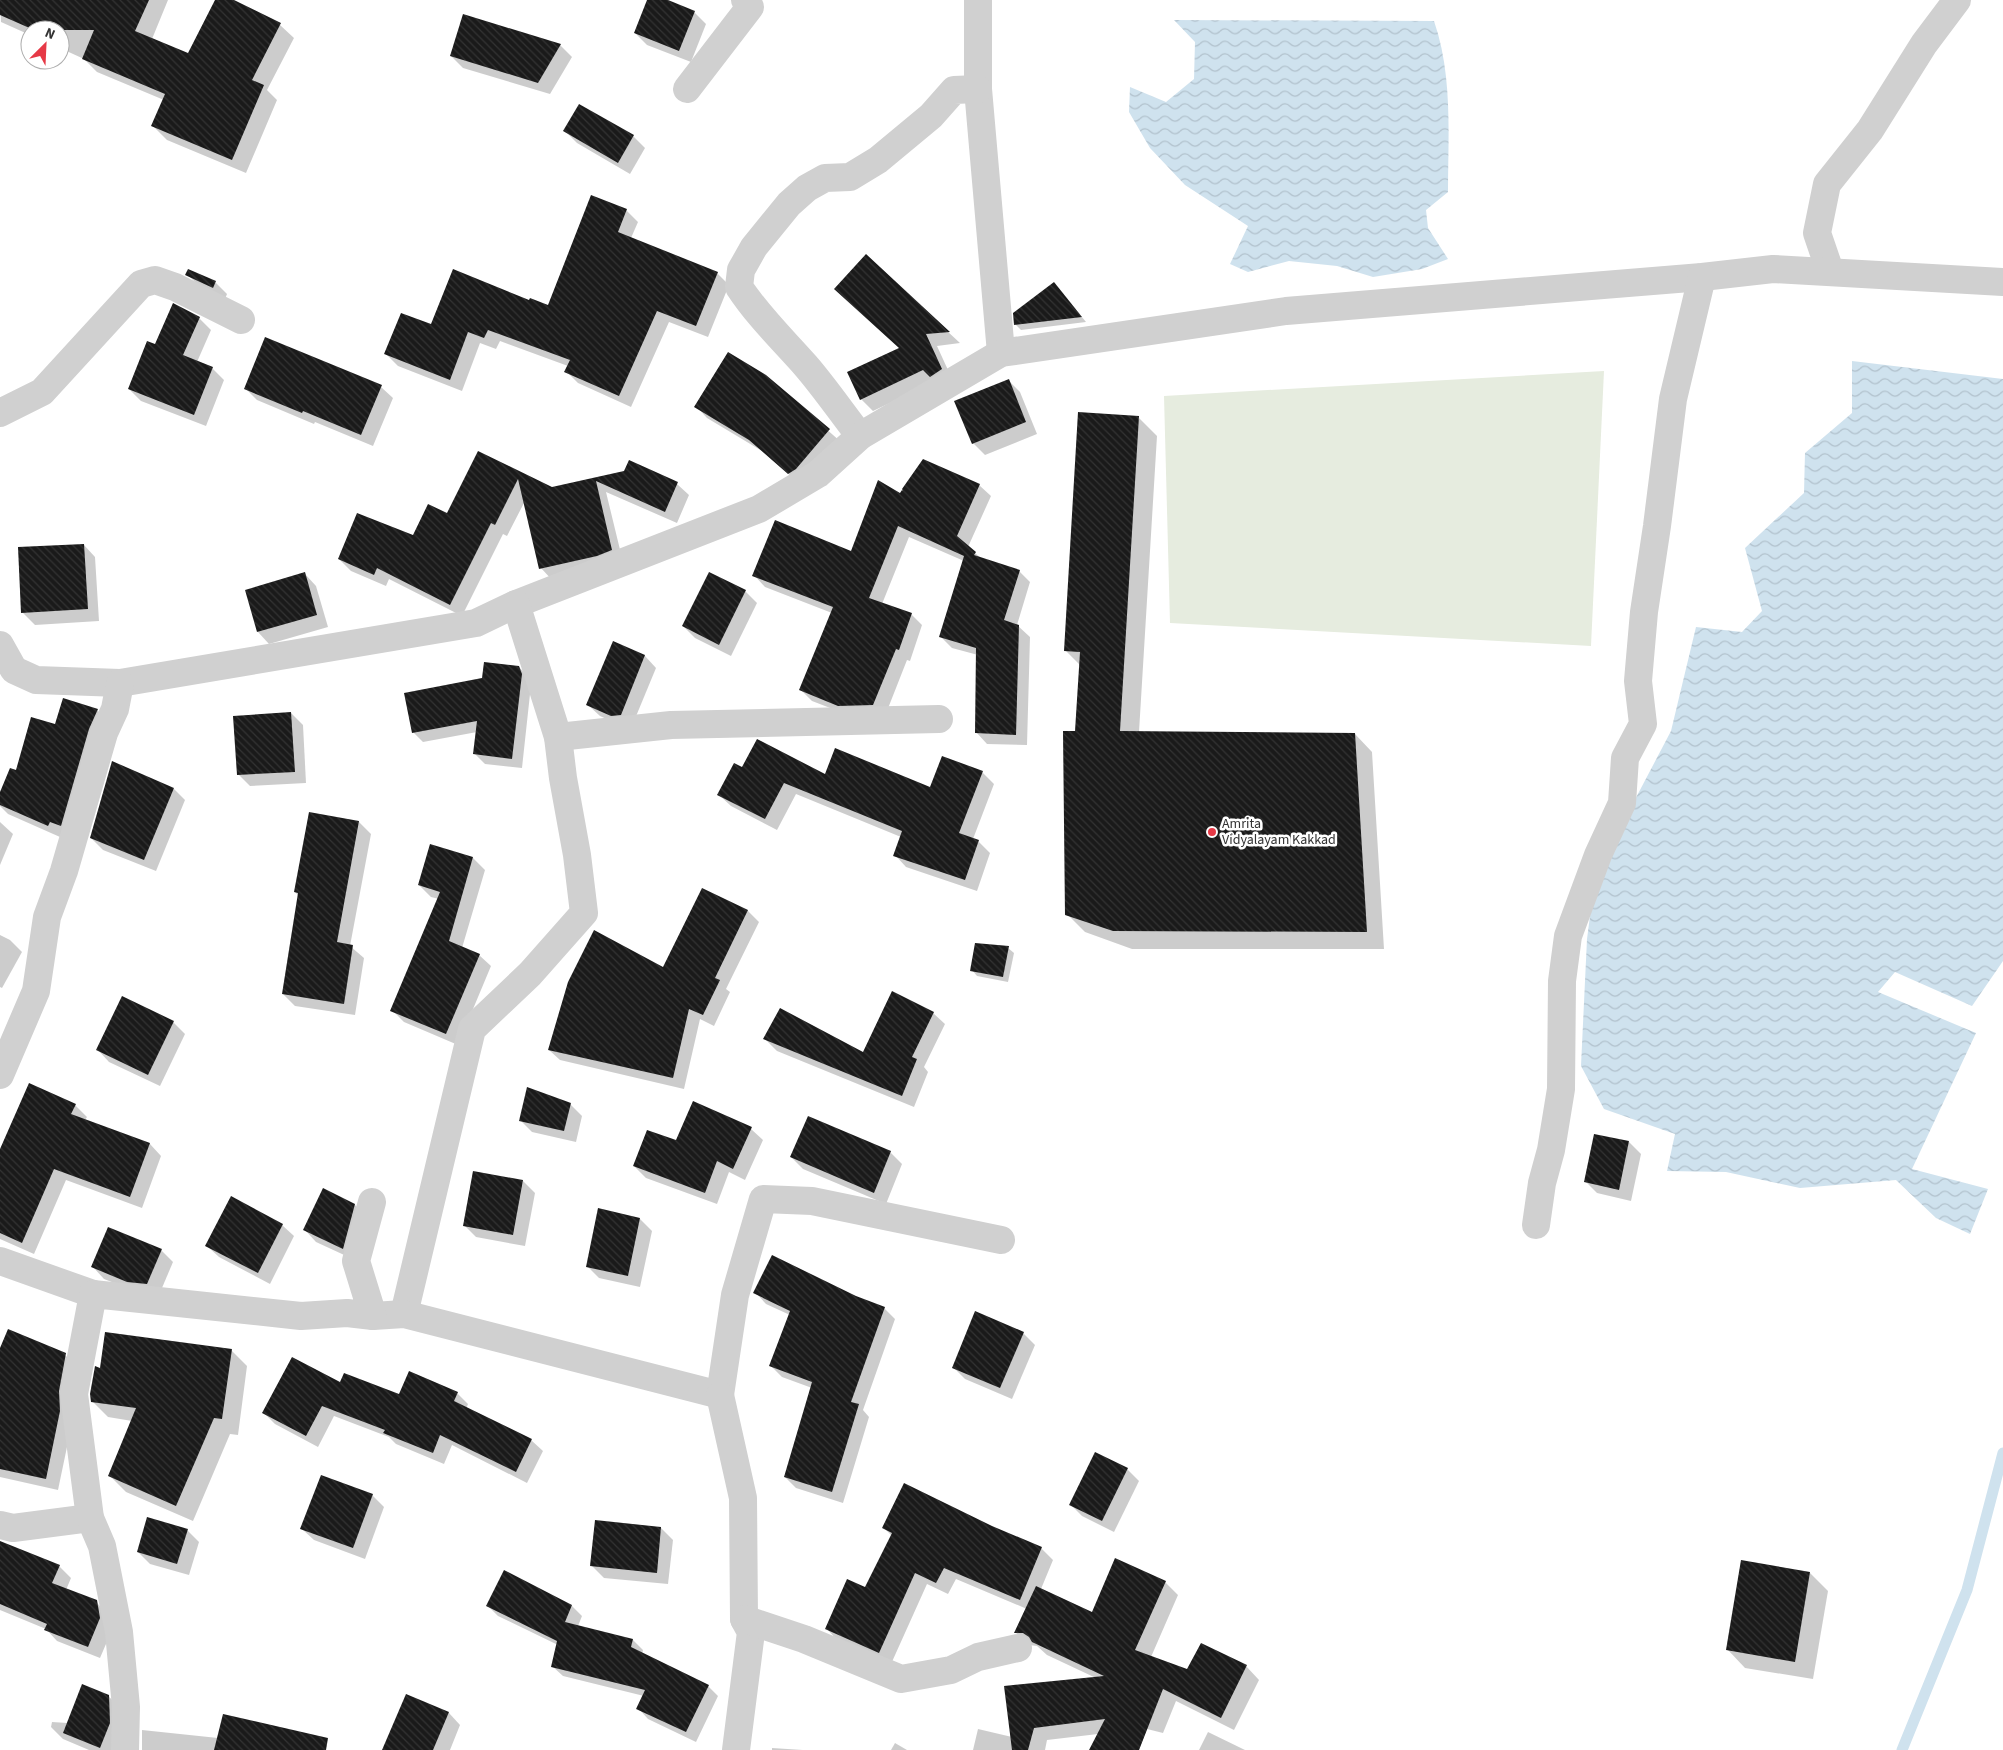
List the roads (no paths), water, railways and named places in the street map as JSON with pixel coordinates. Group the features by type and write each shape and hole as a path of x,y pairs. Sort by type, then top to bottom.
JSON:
{"street":[{"path":"687,89 750,7 745,0"},
{"path":"978,0 978,89 1001,354"},
{"path":"1830,271 1817,233 1827,184 1870,130 1924,44 1957,0"},
{"path":"860,436 808,368 738,288 741,270 754,247 789,204 807,188 825,178 850,177 878,160 931,116 954,90 978,89"},
{"path":"0,645 7,670 36,680 120,683 476,623 516,604 759,509 818,474 860,436 1001,354 1286,311 1702,277 1772,269 2003,282"},
{"path":"1536,1225 1542,1183 1551,1150 1561,1089 1562,981 1568,936 1598,855 1622,803 1625,758 1643,724 1638,681 1644,612 1673,399 1702,277"},
{"path":"0,413 42,392 141,284 155,280 175,287 242,320"},
{"path":"404,1314 472,1029 530,974 584,913 577,855 563,778 558,737 516,604"},
{"path":"0,1075 36,991 47,917 64,871 104,733 114,709 120,683"},
{"path":"558,737 671,725 939,719"},
{"path":"736,1750 752,1632 744,1619 743,1498 720,1395 735,1295 763,1199 812,1201 1001,1240"},
{"path":"372,1202 356,1261 373,1316"},
{"path":"0,1262 93,1294 301,1316 347,1313 373,1316 404,1314 720,1395"},
{"path":"93,1294 74,1394 90,1518 102,1546 119,1632 126,1707 125,1750"},
{"path":"0,1525 13,1528 90,1518"},
{"path":"744,1619 804,1639 901,1679 950,1670 978,1657 1018,1648"}],"water":[{"path":"1174,20 1434,21 1440,42 1447,84 1449,127 1448,192 1426,210 1428,228 1448,259 1422,269 1373,277 1337,266 1289,261 1248,272 1230,264 1248,226 1185,185 1150,148 1129,112 1130,87 1166,102 1194,79 1195,42"},
{"path":"1852,361 2003,379 2003,961 1972,1006 1895,972 1878,992 1976,1033 1912,1169 1988,1189 1970,1234 1936,1218 1896,1180 1800,1188 1726,1172 1667,1171 1675,1134 1604,1109 1581,1066 1587,939 1598,855 1619,830 1671,731 1696,627 1742,632 1762,611 1745,548 1804,493 1805,453 1852,413"}],"waterway":[{"path":"1902,1750 1967,1590 2003,1453"}],"place":[{"name":"Amrita Vidyalayam Kakkad","path":"1212,832"}]}
